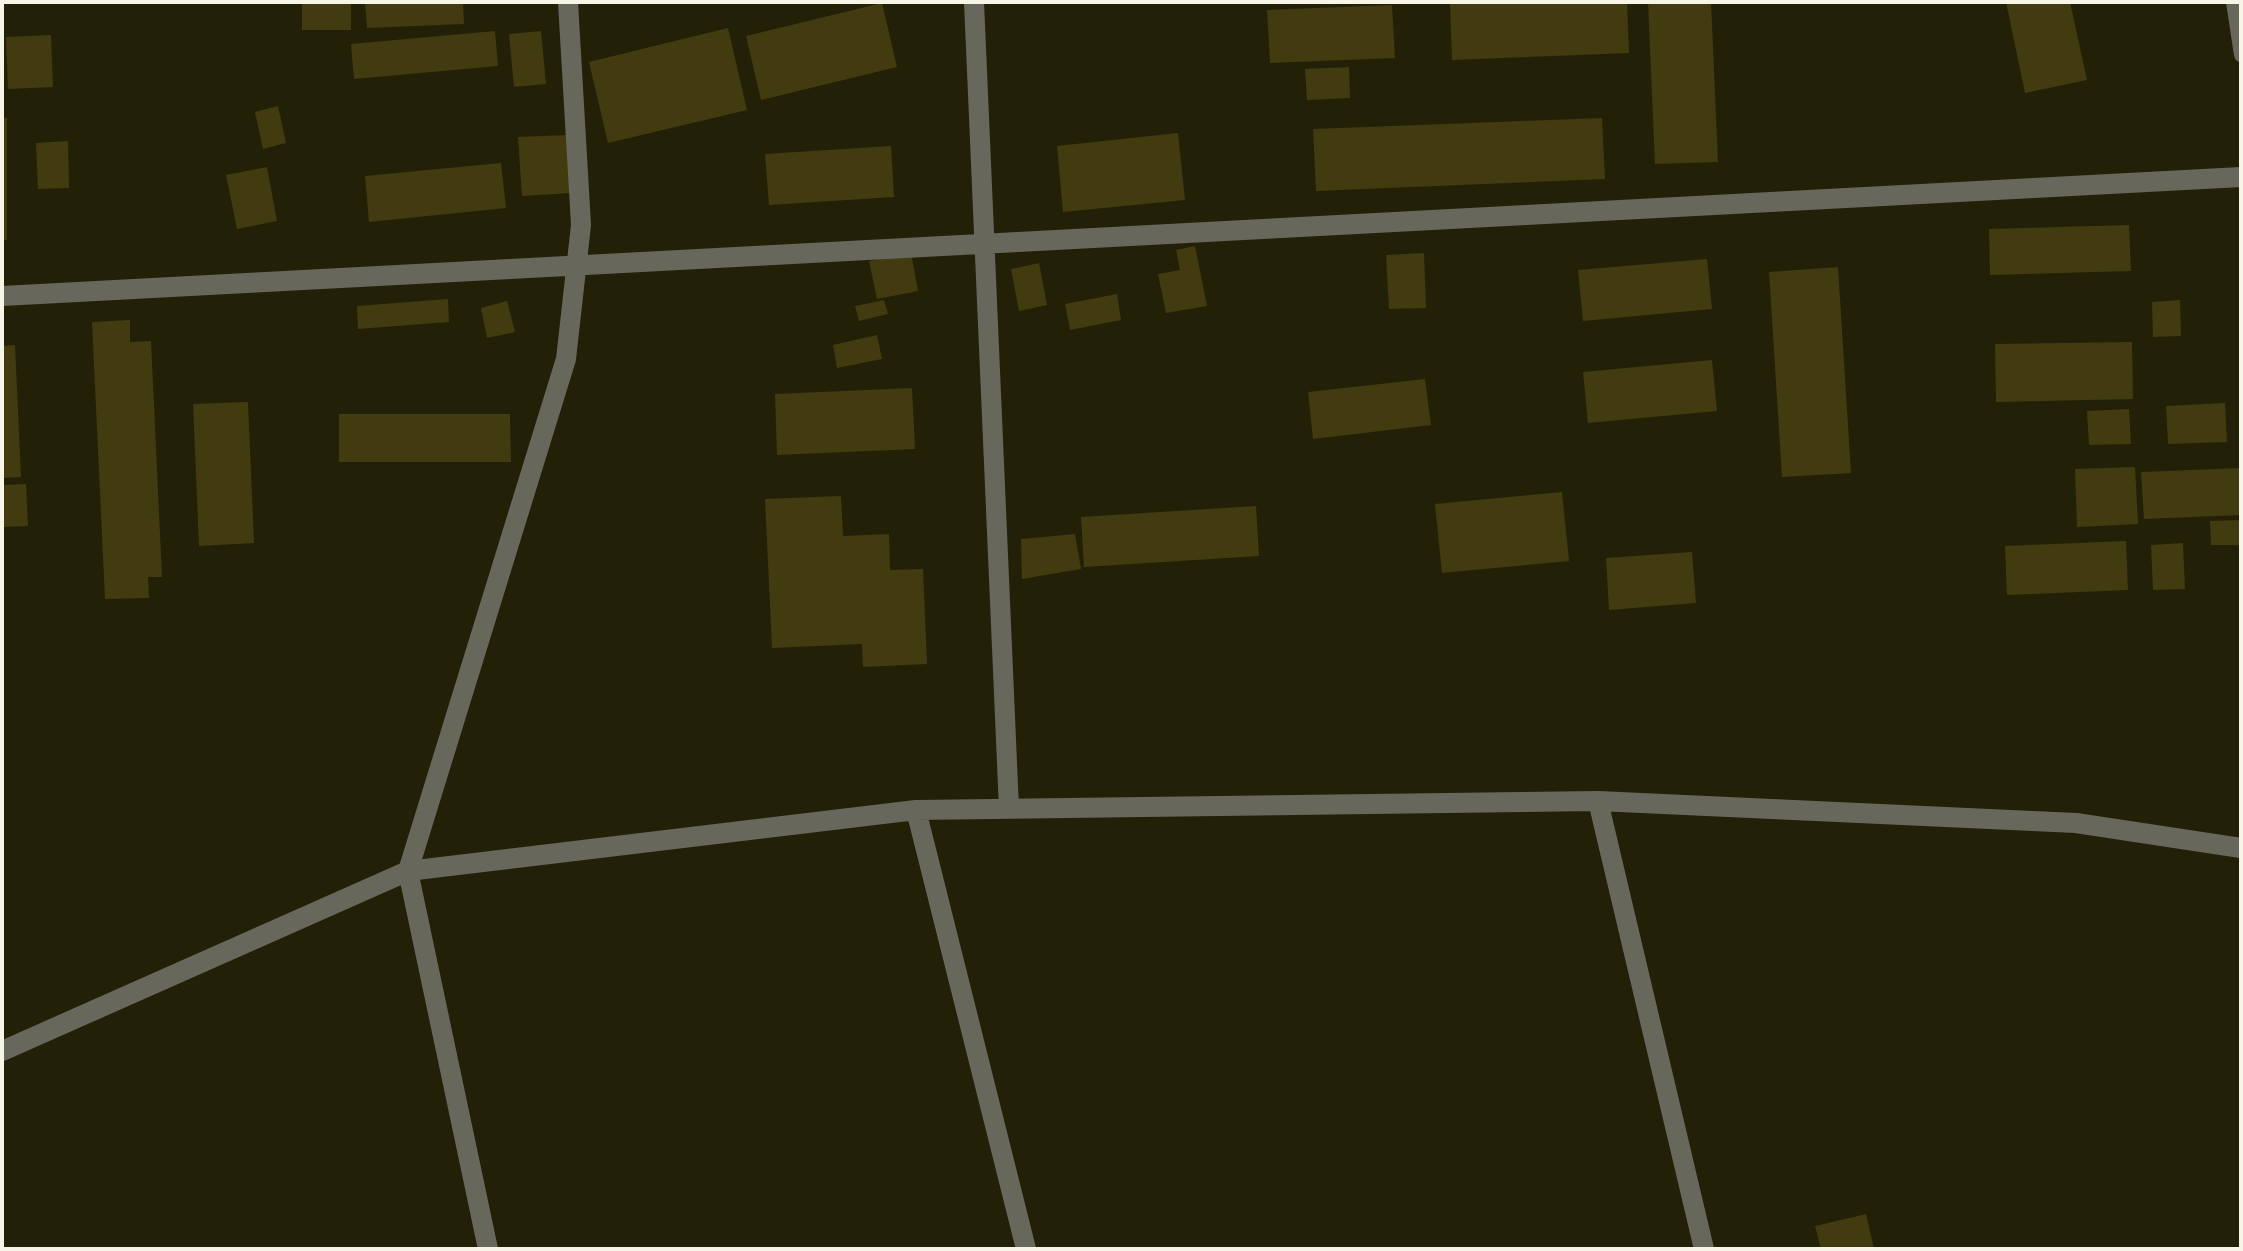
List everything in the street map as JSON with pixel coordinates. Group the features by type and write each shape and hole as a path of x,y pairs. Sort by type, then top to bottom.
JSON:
{"street":[{"path":"488,1249 408,871 566,359 581,225 568,2"},
{"path":"974,2 1009,809"},
{"path":"2,296 2241,177"},
{"path":"2,1051 408,871 916,810 1598,801 2076,823 2238,848 2241,869"},
{"path":"1598,801 1704,1249"},
{"path":"916,810 1026,1249"}],"lane":[{"path":"2233,2 2241,55"}],"building":[{"path":"302,2 351,2 351,30 302,30"},
{"path":"365,2 463,2 464,24 367,28"},
{"path":"1627,2 1629,53 1452,60 1450,4"},
{"path":"1648,2 1711,2 1718,162 1655,164"},
{"path":"2006,2 2070,2 2087,80 2025,93"},
{"path":"882,3 897,67 761,100 746,36"},
{"path":"1392,5 1395,58 1270,63 1267,10"},
{"path":"728,28 747,110 608,143 589,62"},
{"path":"495,31 498,66 354,79 351,44"},
{"path":"541,31 546,84 514,87 509,34"},
{"path":"51,35 53,87 8,89 6,37"},
{"path":"1349,67 1350,98 1307,100 1305,69"},
{"path":"278,106 286,143 263,149 255,112"},
{"path":"2,118 7,118 7,240 2,240"},
{"path":"1602,118 1605,179 1316,191 1313,129"},
{"path":"1178,133 1185,200 1063,212 1057,146"},
{"path":"567,135 570,193 522,196 518,137"},
{"path":"68,141 69,188 38,189 36,143"},
{"path":"891,146 894,197 769,205 765,154"},
{"path":"501,163 506,208 369,222 365,176"},
{"path":"267,167 277,221 237,229 226,175"},
{"path":"2129,225 2131,271 1990,275 1989,229"},
{"path":"1195,246 1207,306 1166,313 1158,274 1180,270 1176,250"},
{"path":"911,253 918,291 877,299 869,261"},
{"path":"1424,253 1426,308 1389,309 1386,255"},
{"path":"1707,259 1712,309 1583,321 1578,270"},
{"path":"1039,263 1047,305 1019,311 1011,269"},
{"path":"1838,267 1851,473 1782,477 1769,272"},
{"path":"1117,294 1121,320 1070,330 1065,304"},
{"path":"448,299 449,322 358,329 357,306"},
{"path":"884,300 888,314 859,321 855,306"},
{"path":"2180,300 2181,336 2153,337 2152,302"},
{"path":"507,301 515,332 487,338 481,308"},
{"path":"130,320 130,342 151,341 162,577 148,577 149,598 105,599 92,322"},
{"path":"877,335 882,359 837,368 833,345"},
{"path":"2132,342 2133,399 1996,402 1995,344"},
{"path":"15,345 21,477 2,478 2,346"},
{"path":"1712,360 1717,411 1588,423 1583,372"},
{"path":"1425,379 1431,425 1313,439 1308,392"},
{"path":"912,388 915,449 777,455 775,394"},
{"path":"248,402 254,543 199,546 193,404"},
{"path":"2225,403 2227,442 2168,444 2166,406"},
{"path":"2129,409 2131,444 2089,445 2087,411"},
{"path":"339,414 510,414 511,462 339,462"},
{"path":"2135,467 2138,524 2077,527 2075,469"},
{"path":"2241,468 2241,515 2144,519 2141,472"},
{"path":"26,484 28,526 2,527 2,485"},
{"path":"1562,492 1569,561 1442,573 1435,504"},
{"path":"841,496 843,536 889,534 890,570 923,569 927,664 863,667 862,644 772,648 765,499"},
{"path":"1256,506 1259,556 1084,567 1081,517"},
{"path":"2241,520 2241,545 2211,545 2210,521"},
{"path":"1075,534 1081,569 1022,579 1021,539"},
{"path":"2126,541 2128,590 2007,595 2005,546"},
{"path":"2183,543 2185,589 2153,590 2151,545"},
{"path":"1692,552 1696,603 1609,610 1606,558"},
{"path":"1866,1214 1874,1249 1821,1249 1815,1226"}]}
